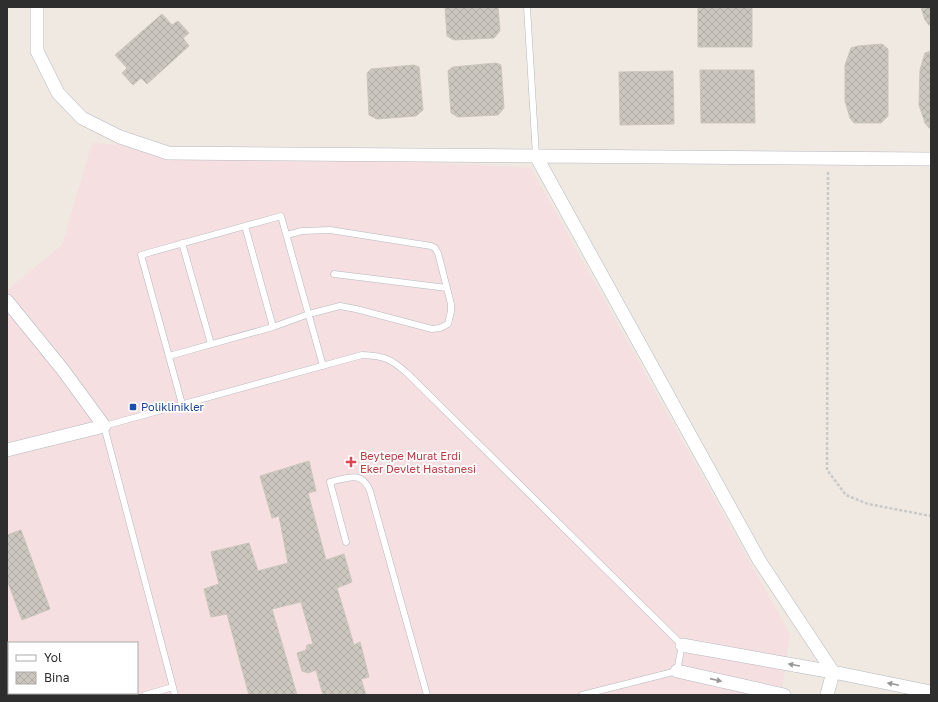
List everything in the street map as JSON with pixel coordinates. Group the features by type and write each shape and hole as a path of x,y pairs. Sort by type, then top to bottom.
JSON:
{"street":[{"path":"38,7 37,51 58,93 82,118 120,137 168,153 931,159"},
{"path":"536,156 759,560 833,672"},
{"path":"7,301 63,370 104,426 7,450"},
{"path":"682,645 833,672 931,692"},
{"path":"678,671 784,695"},
{"path":"826,695 833,672"}],"lane":[{"path":"527,7 536,156"},
{"path":"182,404 141,255 282,216 323,366"},
{"path":"245,226 273,327"},
{"path":"169,356 273,327 309,314 340,306 436,329 448,324 451,304 438,253 435,248 426,244 330,230 302,231 287,235"},
{"path":"182,243 211,344"},
{"path":"334,274 447,288"},
{"path":"175,695 104,426 362,355 379,356 394,362 408,374 682,645 678,671 582,695"},
{"path":"346,542 330,482 356,476 366,482 370,491 427,695"},
{"path":"148,695 173,687"}],"path":[{"path":"828,158 827,470 846,495 868,504 931,516"}],"shaded area":[{"name":"Beytepe Murat Erdi Eker Devlet Hastanesi","path":"92,143 531,168 790,634 781,695 7,695 7,290 62,245"}],"building":[{"path":"445,7 498,7 500,31 494,38 454,40 447,36"},
{"path":"698,7 752,7 752,47 698,47"},
{"path":"921,7 931,7 931,25 929,25 925,20"},
{"path":"162,14 172,25 178,21 189,33 183,38 189,46 147,84 141,78 133,85 122,73 127,68 115,55"},
{"path":"882,44 888,49 888,116 881,123 854,123 850,118 845,101 845,65 851,48"},
{"path":"931,51 931,128 929,128 925,123 919,105 920,70 925,53"},
{"path":"496,63 501,65 504,108 498,115 458,117 451,113 448,71 453,67"},
{"path":"414,65 419,67 423,110 416,116 377,119 369,115 367,73 371,69"},
{"path":"700,70 754,70 755,123 701,123"},
{"path":"673,71 674,124 620,125 619,72"},
{"path":"309,461 316,491 308,493 326,560 344,554 352,582 337,588 354,645 360,642 369,677 361,679 366,695 323,695 316,670 308,673 302,671 297,653 306,650 307,645 313,644 301,602 272,609 297,695 249,695 227,614 211,617 204,589 219,584 211,552 249,543 258,571 288,563 279,516 272,518 260,476"},
{"path":"21,530 50,609 22,620 7,580 7,535"}],"place":[{"name":"Poliklinikler","path":"133,407"},
{"name":"Beytepe Murat Erdi Eker Devlet Hastanesi","path":"351,462"}]}
